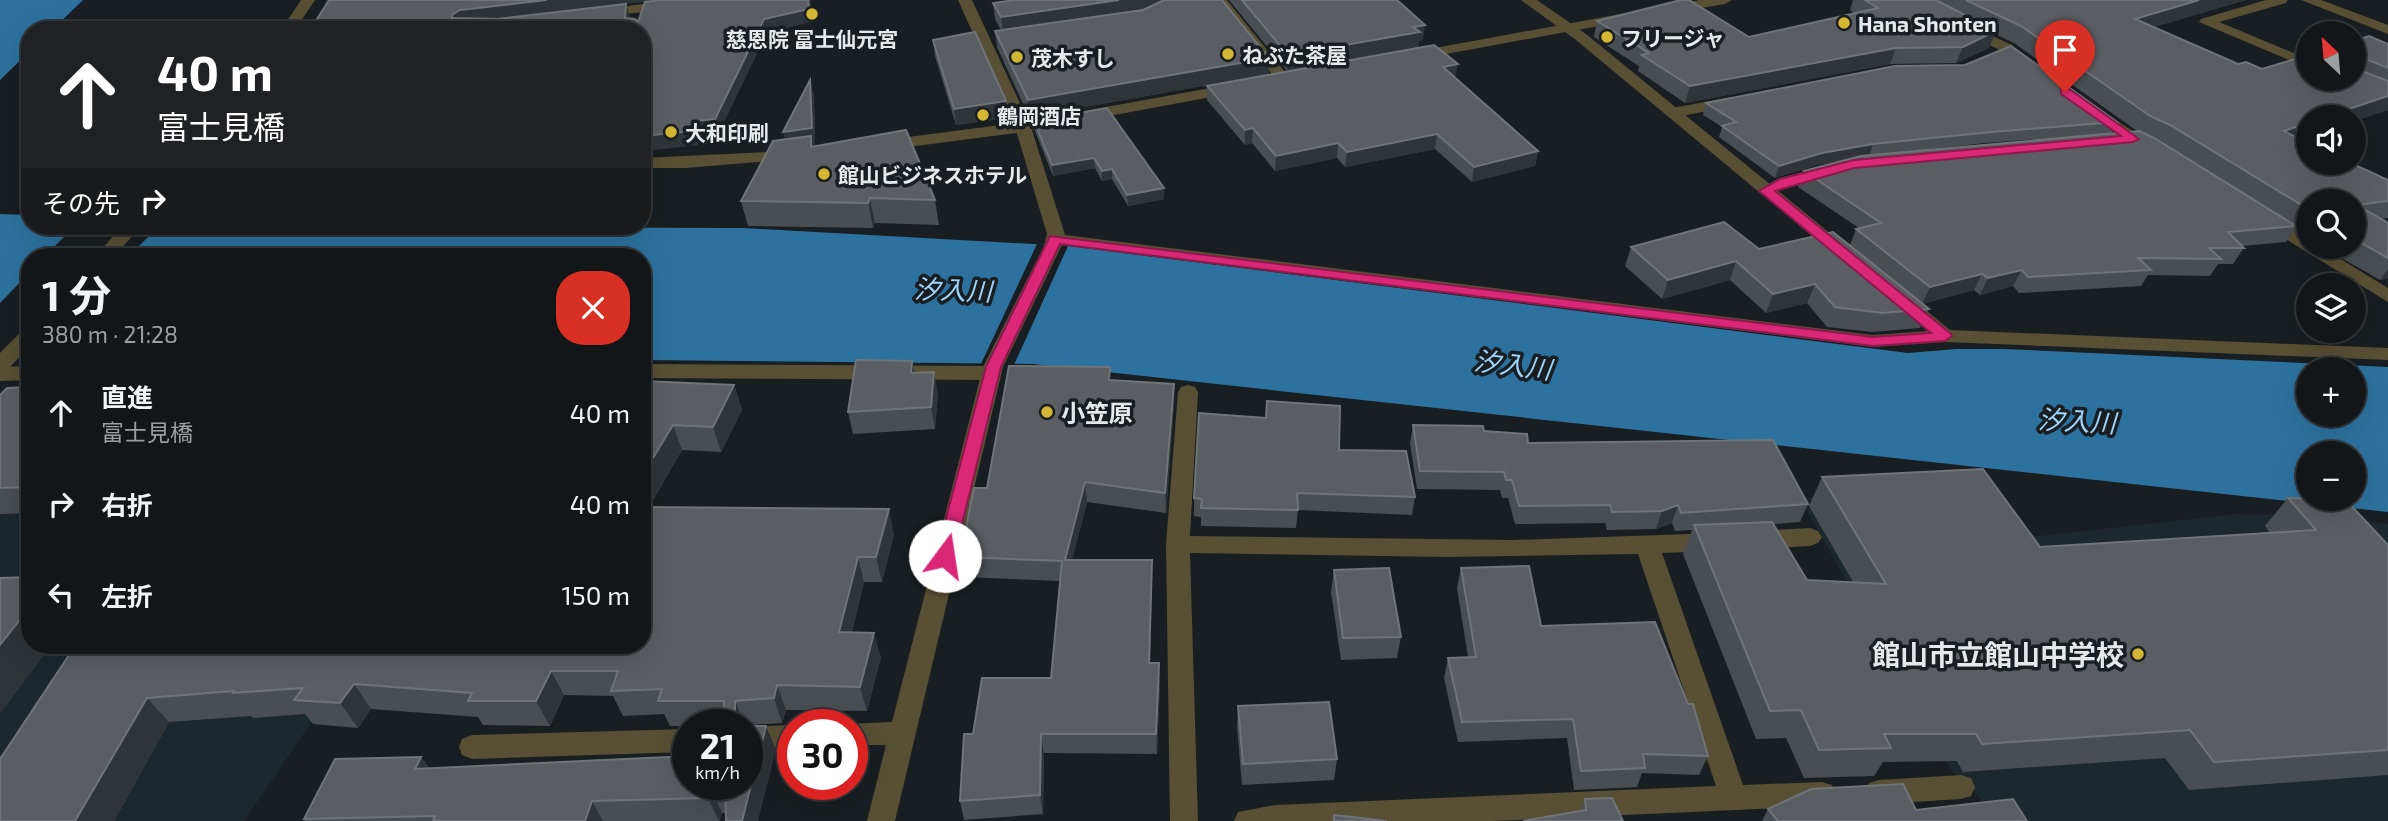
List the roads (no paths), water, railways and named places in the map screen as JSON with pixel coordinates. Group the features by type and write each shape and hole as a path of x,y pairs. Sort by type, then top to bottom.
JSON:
{"street":[{"path":"294,21 308,0"},
{"path":"589,15 640,14 716,0"},
{"path":"881,821 993,370 1056,234 1023,127 989,41 965,0"},
{"path":"1528,0 1581,37 1859,266"},
{"path":"1403,58 1725,0"},
{"path":"2281,0 2206,22 2296,59"},
{"path":"2308,0 2388,30"},
{"path":"1217,2 1284,80"},
{"path":"1958,24 2007,48 2040,73"},
{"path":"1983,59 2007,48"},
{"path":"863,148 1023,127 1244,87"},
{"path":"1672,113 1754,98"},
{"path":"2073,98 2133,139 2164,155"},
{"path":"2105,141 2133,139"},
{"path":"651,163 801,156"},
{"path":"1766,191 1785,182 1842,167"},
{"path":"2253,211 2296,238"},
{"path":"112,248 124,235"},
{"path":"1054,242 1873,341 1945,336 2388,354"},
{"path":"2330,259 2388,296"},
{"path":"1891,292 1945,336"},
{"path":"21,344 2,366 21,371"},
{"path":"651,372 993,370"},
{"path":"1184,821 1178,544 1188,393"},
{"path":"1178,544 1400,551 1647,545 1810,537"},
{"path":"1647,545 1734,798"},
{"path":"868,734 901,733"},
{"path":"472,747 672,741"},
{"path":"1266,820 1961,787"}],"water":[{"path":"0,0 83,0 61,21 21,21 21,60 0,80"},
{"name":"汐入川","path":"0,214 21,215 21,235 651,235 651,228 743,228 1068,246 1908,353 2005,349 2296,363 2296,427 2366,427 2366,366 2388,367 2388,512 2366,510 2366,441 2296,441 2296,502 1033,364 651,360 651,248 21,248 21,354 0,354"}],"place":[{"name":"慈恩院 冨士仙元宮","path":"812,14"},
{"name":"Hana Shonten","path":"1844,23"},
{"name":"フリージャ","path":"1607,37"},
{"name":"ねぶた茶屋","path":"1228,54"},
{"name":"茂木すし","path":"1017,57"},
{"name":"鶴岡酒店","path":"983,115"},
{"name":"大和印刷","path":"671,132"},
{"name":"館山ビジネスホテル","path":"824,174"},
{"name":"小笠原","path":"1047,412"},
{"name":"館山市立館山中学校","path":"2138,654"}]}
